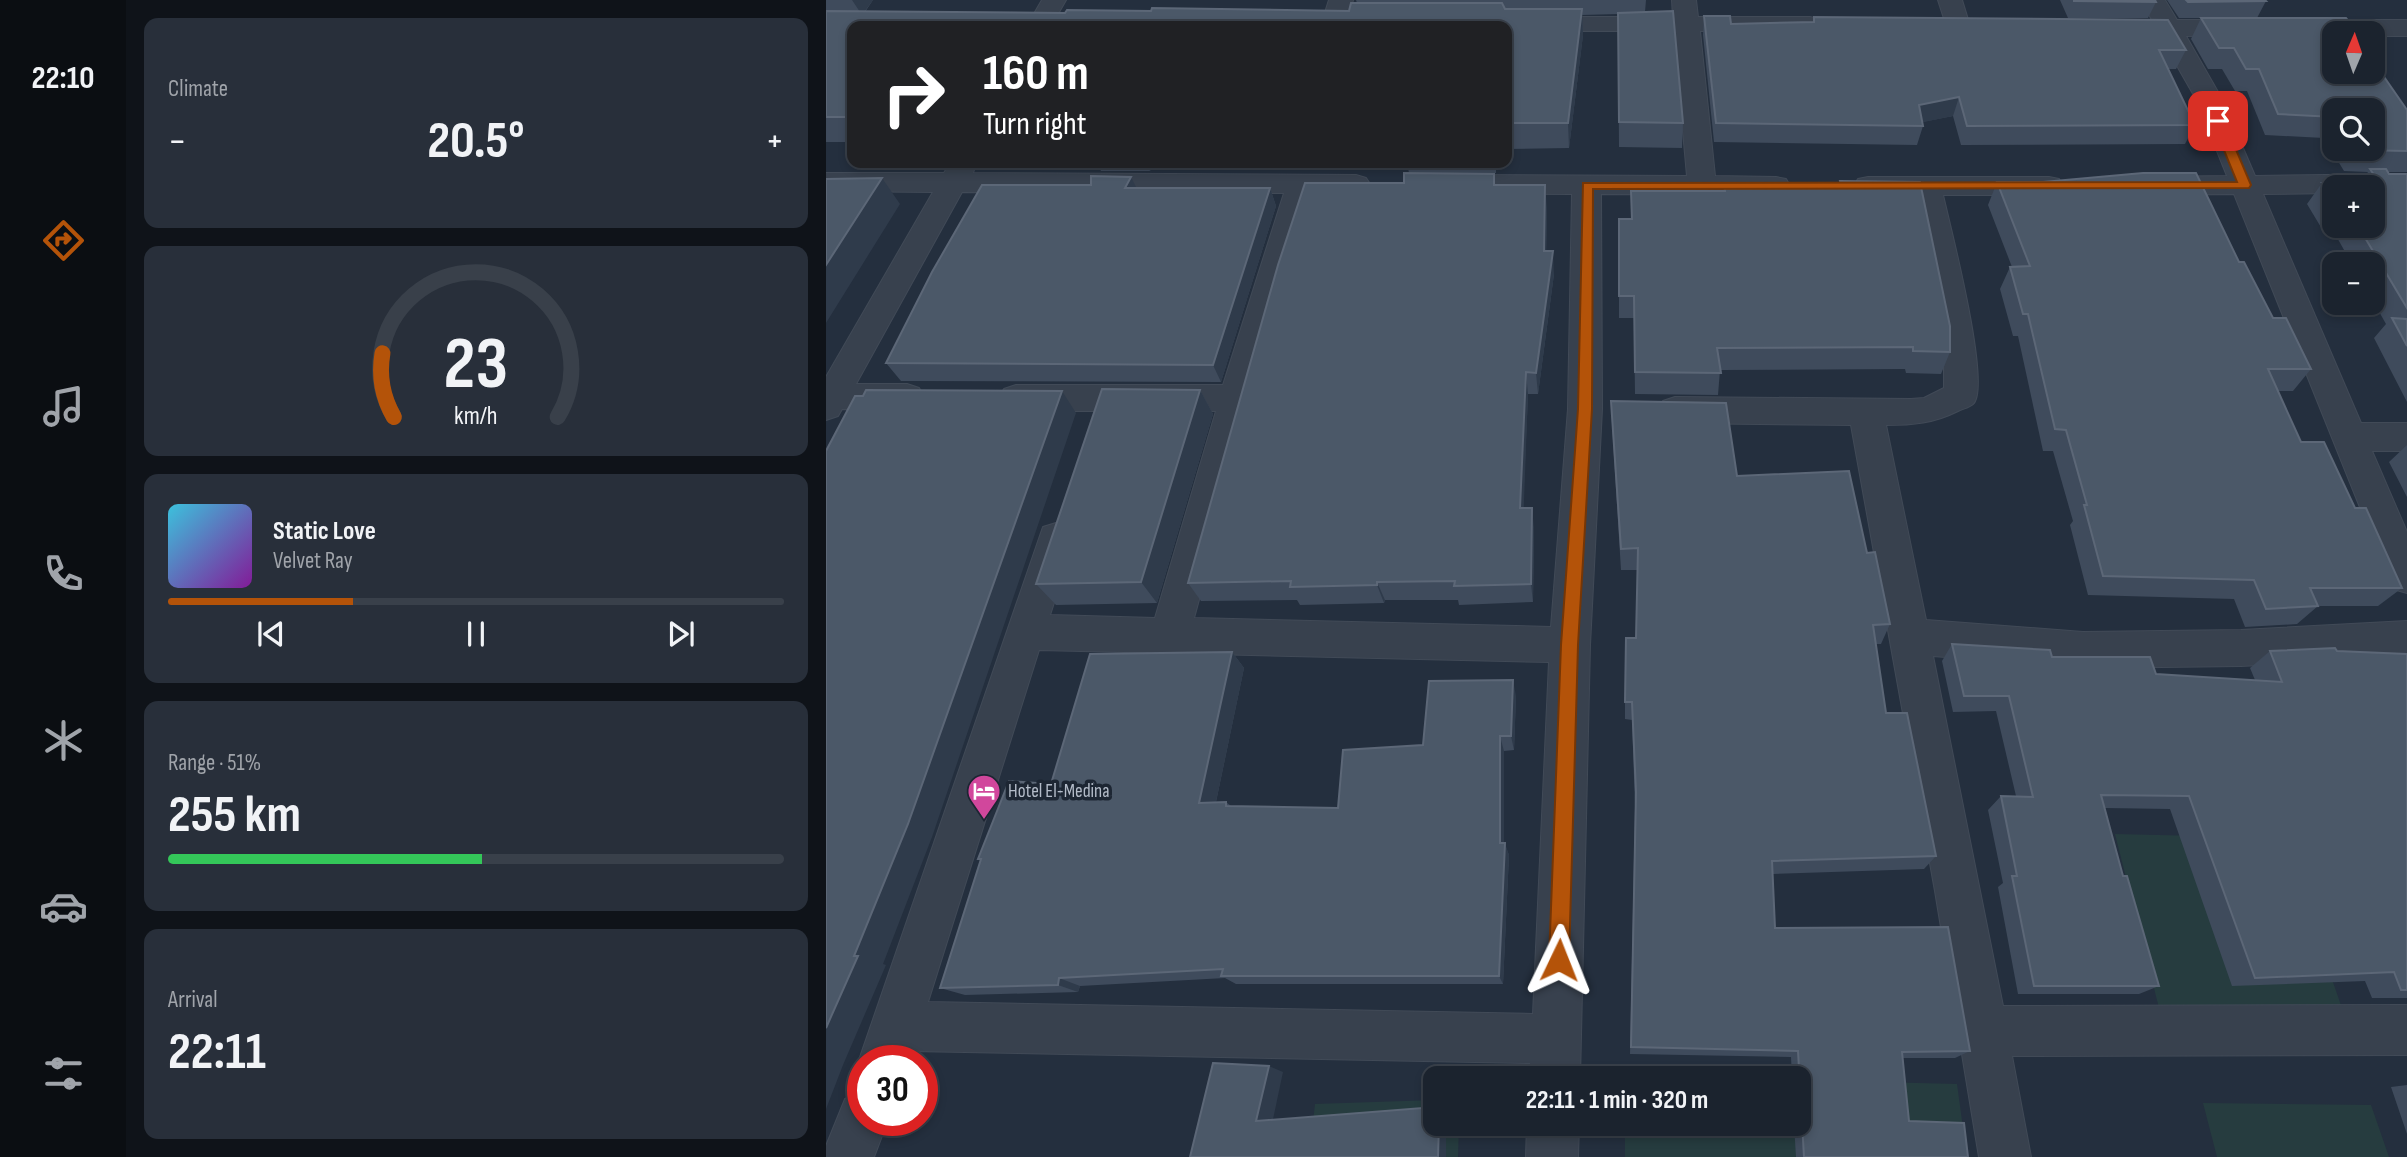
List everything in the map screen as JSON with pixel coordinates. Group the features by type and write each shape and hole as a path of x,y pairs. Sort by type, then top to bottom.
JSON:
{"street":[{"path":"1042,21 1054,0"},
{"path":"1335,21 1341,0"},
{"path":"1951,0 1957,26"},
{"path":"2153,0 2209,99 2407,577"},
{"path":"2255,0 2273,27"},
{"path":"1510,21 1542,12 1686,12 1838,24"},
{"path":"1686,12 1702,186"},
{"path":"1931,25 1984,26"},
{"path":"2103,28 2322,29"},
{"path":"2385,29 2407,28"},
{"path":"826,182 959,173 1301,184 1382,184"},
{"path":"829,401 959,173"},
{"path":"2130,186 2407,183"},
{"path":"1170,635 1301,184"},
{"path":"1423,184 2077,186"},
{"path":"1068,503 890,1043 1555,1058 1570,645 1611,410 1587,186"},
{"path":"1611,410 1929,410 1961,395 1960,348 1927,186"},
{"path":"829,401 940,397"},
{"path":"980,398 1237,398"},
{"path":"1088,438 1101,399"},
{"path":"1866,411 2005,1157"},
{"path":"2349,436 2407,437"},
{"path":"1026,632 1570,645"},
{"path":"1909,636 2083,650 2241,648 2407,639"},
{"path":"1983,1031 2407,1030"},
{"path":"848,1157 856,1136"},
{"path":"1552,1157 1553,1136"}],"green space":[{"path":"2230,686 2343,1011 2159,1008 2115,834 2201,836"},
{"path":"1811,1080 1957,1084 1967,1157 1625,1157 1625,1136 1811,1136"},
{"path":"1423,1100 1423,1136 1459,1136 1458,1157 1309,1157 1315,1104"},
{"path":"2203,1103 2371,1105 2389,1157 2217,1157"}],"building":[{"path":"2155,0 2156,2 2074,1"},
{"path":"2186,0 2265,0 2266,1 2188,2"},
{"path":"1351,3 1502,3 1505,9 1582,9 1568,123 1512,123 1512,21 847,21 847,117 826,117 826,11 1065,13 1067,10 1151,11 1152,8 1349,11"},
{"path":"1673,11 1683,123 1619,122 1618,13"},
{"path":"1704,16 1730,16 1731,24 1814,22 1814,17 2168,20 2186,50 2159,50 2195,125 1967,126 1959,97 1919,105 1923,126 1716,123"},
{"path":"2201,18 2346,18 2348,21 2322,21 2322,84 2385,84 2385,78 2407,110 2407,151 2385,151 2385,98 2322,98 2322,116 2278,114 2259,69 2246,69 2234,48 2219,48"},
{"path":"2370,169 2386,169 2389,174 2407,174 2407,308 2385,271 2385,252 2374,252 2365,238 2385,238 2385,175 2374,175"},
{"path":"1404,173 1494,174 1494,185 1545,185 1544,251 1553,251 1536,373 1526,372 1520,508 1532,508 1531,584 1454,586 1455,581 1290,587 1291,581 1188,583 1278,265 1305,183 1404,183"},
{"path":"2143,173 2196,173 2239,262 2244,262 2273,318 2286,318 2311,369 2268,369 2301,442 2324,442 2355,508 2366,508 2402,588 2310,588 2318,606 2266,609 2254,580 2103,576 2066,430 2055,429 2028,314 2023,314 2010,267 2030,266 1997,182 2043,182"},
{"path":"1091,176 1131,177 1125,188 1270,188 1213,365 886,363 932,272 982,185 1091,185"},
{"path":"882,178 826,265 826,179"},
{"path":"1840,181 1920,182 1950,326 1950,352 1913,351 1913,347 1717,348 1721,373 1635,372 1634,296 1619,296 1619,219 1632,219 1631,191 1725,191 1724,185 1841,185"},
{"path":"2392,318 2407,319 2407,346"},
{"path":"1102,389 1200,390 1141,582 1036,584"},
{"path":"866,390 1062,391 908,824 854,956 858,956 826,1028 826,451 855,396 863,396"},
{"path":"1611,401 1726,403 1737,476 1849,471 1867,553 1875,552 1890,624 1873,625 1886,713 1907,713 1936,856 1772,861 1775,928 1948,927 1970,1051 1902,1052 1909,1121 1964,1123 1968,1157 1804,1157 1803,1136 1811,1136 1811,1066 1799,1066 1798,1051 1631,1047 1636,792 1632,702 1625,702 1626,638 1636,638 1638,548 1621,549"},
{"path":"1952,644 2050,650 2052,657 2150,657 2156,674 2282,682 2270,651 2335,648 2337,651 2407,654 2407,990 2401,990 2394,972 2255,978 2189,796 2101,795 2123,876 2127,876 2159,986 2034,986 2012,876 2017,876 2001,796 2033,797 2009,696 1964,696"},
{"path":"1232,652 1199,803 1338,808 1343,750 1423,745 1429,681 1513,680 1511,736 1500,736 1500,843 1505,843 1499,976 1221,976 1223,969 1059,978 1058,985 940,988 981,859 978,859 1009,781 1051,784 1090,654"},
{"path":"1213,1063 1269,1066 1256,1121 1423,1108 1423,1136 1439,1136 1438,1157 1190,1157"}],"place":[{"name":"Hotel El-Medina","path":"984,821"}],"route":[{"path":"1559,960 1570,645 1585,409 1587,186 2245,185 2218,121"}]}
